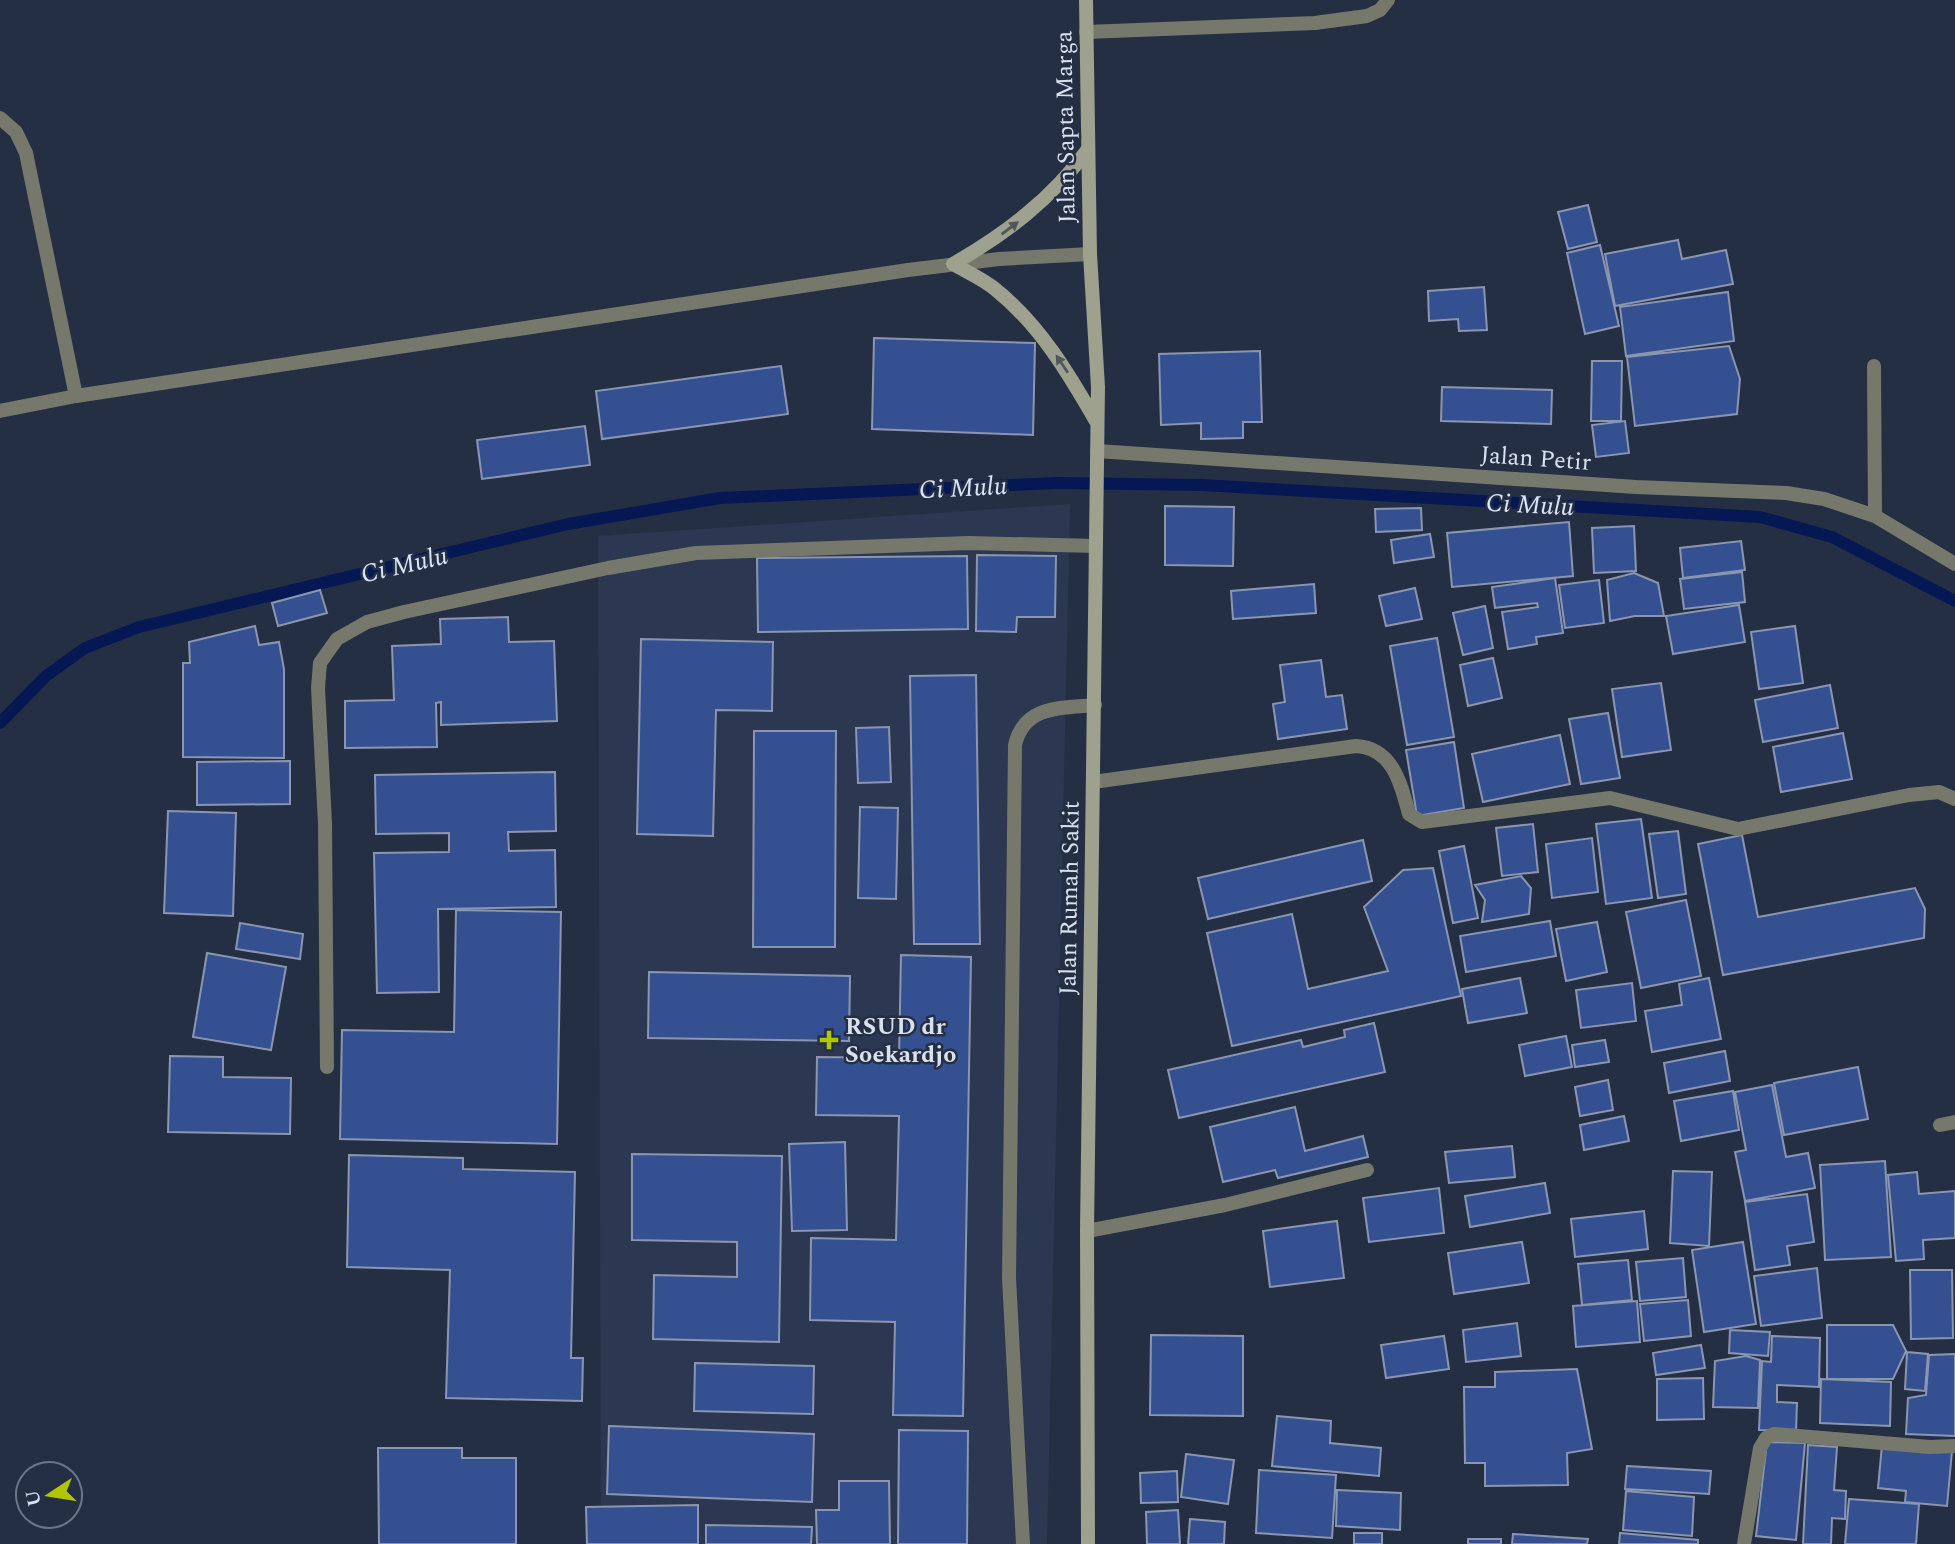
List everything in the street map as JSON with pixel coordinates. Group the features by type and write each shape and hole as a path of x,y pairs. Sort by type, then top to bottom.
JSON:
{"main road":[{"name":"Jalan Sapta Marga","path":"1086,0 1090,254"},
{"path":"1088,149 1072,170 1027,215 987,245 953,264 993,288 1019,311 1061,361 1097,423"},
{"name":"Jalan Rumah Sakit","path":"1088,1544 1087,1231 1097,457 1090,254"}],"street":[{"path":"1086,32 1315,23 1367,16 1380,10 1388,0"},
{"path":"0,118 16,132 26,153 76,396"},
{"path":"0,411 76,396 953,264 1090,254"},
{"path":"1874,366 1875,516"},
{"name":"Jalan Petir","path":"1097,457 1623,486 1761,490 1824,499 1875,516 1955,564"},
{"path":"327,1067 326,823 318,688 320,663 337,639 368,622 404,612 622,565 696,553 969,543 1096,542"},
{"path":"1023,1544 1009,1278 1015,745 1023,724 1038,713 1095,705"},
{"path":"1093,782 1356,746 1374,749 1384,756 1397,776 1409,814 1422,822 1610,798 1643,804 1707,824 1738,829 1909,795 1938,792 1955,799"},
{"path":"1940,1125 1955,1122"},
{"path":"1087,1231 1226,1205 1367,1170"},
{"path":"1744,1544 1760,1448 1766,1438 1774,1434 1930,1447 1955,1446"}],"shaded area":[{"name":"RSUD dr Soekardjo","path":"1070,504 1047,1544 601,1544 598,536"}],"building":[{"path":"1588,205 1597,242 1568,249 1558,212"},
{"path":"1678,240 1682,259 1726,250 1733,284 1615,306 1605,254"},
{"path":"1600,245 1619,326 1585,334 1567,253"},
{"path":"1484,287 1487,330 1459,331 1458,319 1429,321 1428,291"},
{"path":"1728,292 1734,341 1626,356 1620,307"},
{"path":"874,338 1035,343 1033,435 872,429"},
{"path":"1729,346 1740,379 1737,414 1635,426 1627,357"},
{"path":"1260,351 1262,422 1243,422 1243,438 1201,439 1201,423 1161,425 1159,354"},
{"path":"1592,361 1622,361 1621,421 1591,421"},
{"path":"781,366 788,414 602,439 596,391"},
{"path":"1442,387 1552,390 1551,424 1441,421"},
{"path":"1625,421 1629,453 1596,457 1592,425"},
{"path":"585,426 590,465 482,479 477,440"},
{"path":"1165,506 1234,507 1233,566 1165,565"},
{"path":"1421,508 1422,530 1376,532 1375,509"},
{"path":"1569,522 1573,576 1452,587 1447,533"},
{"path":"1634,526 1636,571 1594,573 1592,528"},
{"path":"1430,534 1434,557 1394,563 1391,540"},
{"path":"1741,541 1745,570 1683,578 1680,548"},
{"path":"977,555 1056,556 1055,617 1017,617 1016,632 976,631"},
{"path":"967,556 968,629 758,632 757,558"},
{"path":"1742,572 1745,602 1684,609 1680,579"},
{"path":"1634,573 1658,583 1664,616 1635,616 1610,621 1607,580"},
{"path":"1555,578 1563,633 1536,637 1537,644 1508,649 1502,612 1538,607 1537,603 1495,608 1492,587"},
{"path":"1599,580 1604,623 1565,628 1559,585"},
{"path":"1314,584 1316,613 1233,619 1231,591"},
{"path":"1415,588 1422,619 1386,626 1379,596"},
{"path":"320,590 327,613 278,626 272,603"},
{"path":"1739,605 1745,642 1673,654 1666,616"},
{"path":"1485,606 1493,648 1463,655 1453,613"},
{"path":"508,617 509,642 554,641 557,721 441,725 441,702 436,703 437,747 345,748 345,701 394,700 392,646 441,644 440,619"},
{"path":"255,626 259,645 279,642 284,669 284,758 183,757 183,663 190,663 189,642"},
{"path":"1795,626 1803,683 1759,689 1751,632"},
{"path":"1437,638 1454,737 1407,745 1390,646"},
{"path":"641,639 773,642 772,711 716,710 713,836 637,834"},
{"path":"1493,658 1502,698 1468,706 1460,665"},
{"path":"1321,660 1326,697 1342,695 1347,729 1278,739 1273,704 1285,702 1280,665"},
{"path":"976,675 980,944 914,944 910,676"},
{"path":"1661,683 1671,750 1622,757 1612,689"},
{"path":"1830,685 1838,728 1763,742 1755,700"},
{"path":"1608,713 1620,778 1581,784 1569,719"},
{"path":"889,727 891,782 858,783 856,728"},
{"path":"754,731 836,731 835,947 753,947"},
{"path":"1843,733 1852,779 1781,792 1773,747"},
{"path":"1560,735 1570,784 1483,802 1472,754"},
{"path":"1454,742 1464,808 1417,816 1406,750"},
{"path":"290,761 290,804 197,805 197,762"},
{"path":"555,772 556,831 508,832 509,851 555,850 556,907 438,909 439,992 377,993 374,853 449,852 449,833 376,834 375,775"},
{"path":"860,807 898,808 896,899 858,898"},
{"path":"168,811 236,813 233,916 164,913"},
{"path":"1641,819 1652,898 1606,904 1596,824"},
{"path":"1533,824 1538,872 1502,876 1496,828"},
{"path":"1678,831 1686,894 1658,898 1649,834"},
{"path":"1742,835 1758,917 1915,888 1925,909 1924,938 1723,975 1698,844"},
{"path":"1592,838 1598,892 1552,898 1546,844"},
{"path":"1363,840 1372,881 1208,919 1198,878"},
{"path":"1464,846 1478,918 1453,923 1439,851"},
{"path":"1433,868 1461,996 1232,1046 1207,933 1292,914 1308,989 1388,971 1364,907 1403,870"},
{"path":"1521,876 1531,888 1529,914 1482,922 1485,900 1475,885"},
{"path":"1686,900 1701,976 1641,988 1626,912"},
{"path":"456,910 561,912 557,1144 340,1139 342,1030 454,1032"},
{"path":"1550,921 1556,956 1466,972 1460,936"},
{"path":"1597,922 1607,972 1566,981 1556,929"},
{"path":"240,923 303,934 300,959 236,949"},
{"path":"207,953 286,967 271,1050 193,1037"},
{"path":"901,955 971,957 963,1416 893,1415 895,1322 810,1320 811,1238 896,1240 899,1116 816,1115 817,1057 899,1058"},
{"path":"649,972 850,976 849,1041 648,1038"},
{"path":"1520,978 1527,1013 1468,1023 1462,989"},
{"path":"1709,978 1721,1039 1652,1052 1645,1011 1682,1005 1679,984"},
{"path":"1632,983 1636,1021 1581,1028 1576,990"},
{"path":"1374,1023 1385,1072 1179,1118 1168,1070 1301,1040 1303,1047 1345,1037 1344,1030"},
{"path":"1566,1036 1572,1067 1525,1076 1519,1045"},
{"path":"1605,1040 1609,1062 1575,1067 1572,1045"},
{"path":"1725,1051 1730,1081 1669,1093 1664,1063"},
{"path":"170,1056 223,1057 223,1077 291,1078 290,1134 168,1132"},
{"path":"1858,1067 1868,1119 1784,1135 1774,1083"},
{"path":"1608,1080 1613,1110 1580,1116 1575,1087"},
{"path":"1772,1085 1786,1157 1808,1153 1815,1188 1745,1201 1735,1152 1746,1150 1735,1092"},
{"path":"1733,1091 1739,1130 1681,1141 1674,1101"},
{"path":"1295,1107 1305,1151 1363,1136 1368,1157 1278,1178 1275,1170 1223,1182 1210,1127"},
{"path":"1624,1116 1629,1141 1584,1150 1580,1125"},
{"path":"845,1142 847,1230 792,1231 789,1144"},
{"path":"1512,1146 1515,1177 1449,1183 1445,1152"},
{"path":"632,1154 782,1156 779,1342 653,1339 654,1275 737,1277 737,1242 632,1240"},
{"path":"349,1155 463,1158 463,1169 575,1172 571,1358 583,1358 582,1401 446,1398 450,1270 347,1267"},
{"path":"1885,1161 1891,1257 1825,1260 1820,1165"},
{"path":"1673,1171 1712,1172 1709,1246 1670,1243"},
{"path":"1917,1172 1919,1194 1955,1191 1955,1238 1923,1240 1924,1259 1896,1261 1888,1175"},
{"path":"1545,1183 1550,1213 1470,1227 1465,1196"},
{"path":"1439,1188 1444,1233 1369,1242 1363,1198"},
{"path":"1807,1194 1814,1242 1787,1246 1790,1265 1755,1270 1745,1202"},
{"path":"1644,1211 1648,1249 1575,1257 1571,1219"},
{"path":"1337,1221 1344,1278 1270,1287 1263,1231"},
{"path":"1522,1242 1529,1283 1454,1294 1448,1253"},
{"path":"1743,1242 1756,1324 1704,1332 1692,1250"},
{"path":"1683,1258 1686,1297 1640,1301 1636,1262"},
{"path":"1628,1260 1632,1300 1582,1305 1578,1264"},
{"path":"1817,1268 1822,1318 1761,1326 1754,1276"},
{"path":"1910,1270 1952,1270 1953,1338 1911,1339"},
{"path":"1688,1300 1691,1336 1644,1341 1640,1304"},
{"path":"1637,1301 1640,1342 1576,1347 1573,1306"},
{"path":"1517,1323 1521,1356 1466,1362 1463,1330"},
{"path":"1827,1325 1893,1325 1906,1351 1893,1379 1827,1379"},
{"path":"1730,1330 1770,1332 1768,1356 1729,1353"},
{"path":"1151,1335 1243,1336 1243,1416 1150,1415"},
{"path":"1444,1336 1449,1369 1386,1378 1381,1345"},
{"path":"1772,1336 1820,1338 1819,1387 1777,1385 1777,1402 1797,1403 1796,1431 1759,1430 1762,1361 1771,1362"},
{"path":"1701,1345 1705,1368 1656,1375 1653,1353"},
{"path":"1907,1352 1928,1354 1925,1391 1905,1389"},
{"path":"1955,1354 1955,1436 1906,1434 1908,1398 1926,1395 1929,1355"},
{"path":"1746,1356 1760,1360 1758,1408 1713,1407 1715,1361"},
{"path":"695,1363 814,1366 813,1414 694,1411"},
{"path":"1577,1369 1592,1449 1567,1453 1568,1485 1485,1486 1485,1463 1465,1463 1464,1387 1495,1387 1495,1372"},
{"path":"1703,1378 1704,1419 1657,1420 1657,1379"},
{"path":"1821,1379 1891,1382 1890,1426 1820,1423"},
{"path":"1277,1416 1331,1421 1330,1443 1381,1448 1379,1476 1272,1466"},
{"path":"609,1426 814,1434 812,1502 607,1494"},
{"path":"899,1430 968,1431 967,1544 898,1544"},
{"path":"1767,1442 1805,1443 1796,1540 1756,1536"},
{"path":"1808,1445 1837,1447 1834,1490 1846,1491 1845,1519 1832,1518 1831,1544 1803,1544"},
{"path":"1882,1445 1952,1451 1947,1506 1905,1502 1906,1491 1878,1488"},
{"path":"378,1448 462,1448 462,1458 516,1458 516,1544 379,1544"},
{"path":"1186,1454 1234,1460 1228,1504 1181,1497"},
{"path":"1627,1466 1711,1471 1709,1494 1625,1489"},
{"path":"1259,1470 1336,1475 1332,1538 1256,1533"},
{"path":"1177,1471 1178,1502 1141,1503 1140,1473"},
{"path":"839,1481 889,1481 890,1544 817,1544 816,1510 839,1510"},
{"path":"1337,1490 1401,1493 1400,1530 1336,1526"},
{"path":"1626,1491 1694,1497 1692,1536 1623,1530"},
{"path":"1849,1499 1919,1504 1916,1544 1845,1544"},
{"path":"698,1505 698,1544 587,1544 586,1507"},
{"path":"1178,1510 1180,1544 1147,1544 1146,1512"},
{"path":"1190,1519 1225,1522 1224,1544 1188,1544"},
{"path":"706,1525 812,1527 811,1544 706,1544"},
{"path":"1354,1533 1382,1533 1382,1544 1354,1544"},
{"path":"1620,1533 1698,1540 1698,1544 1619,1544"},
{"path":"1513,1534 1588,1539 1587,1544 1512,1544"},
{"path":"1468,1539 1501,1539 1501,1544 1468,1544"}],"waterway":[{"name":"Ci Mulu","path":"0,723 46,676 85,648 139,627 568,524 720,498 1058,483 1202,485 1760,517 1832,537 1955,601"}],"place":[{"name":"RSUD dr Soekardjo","path":"829,1040"}]}
